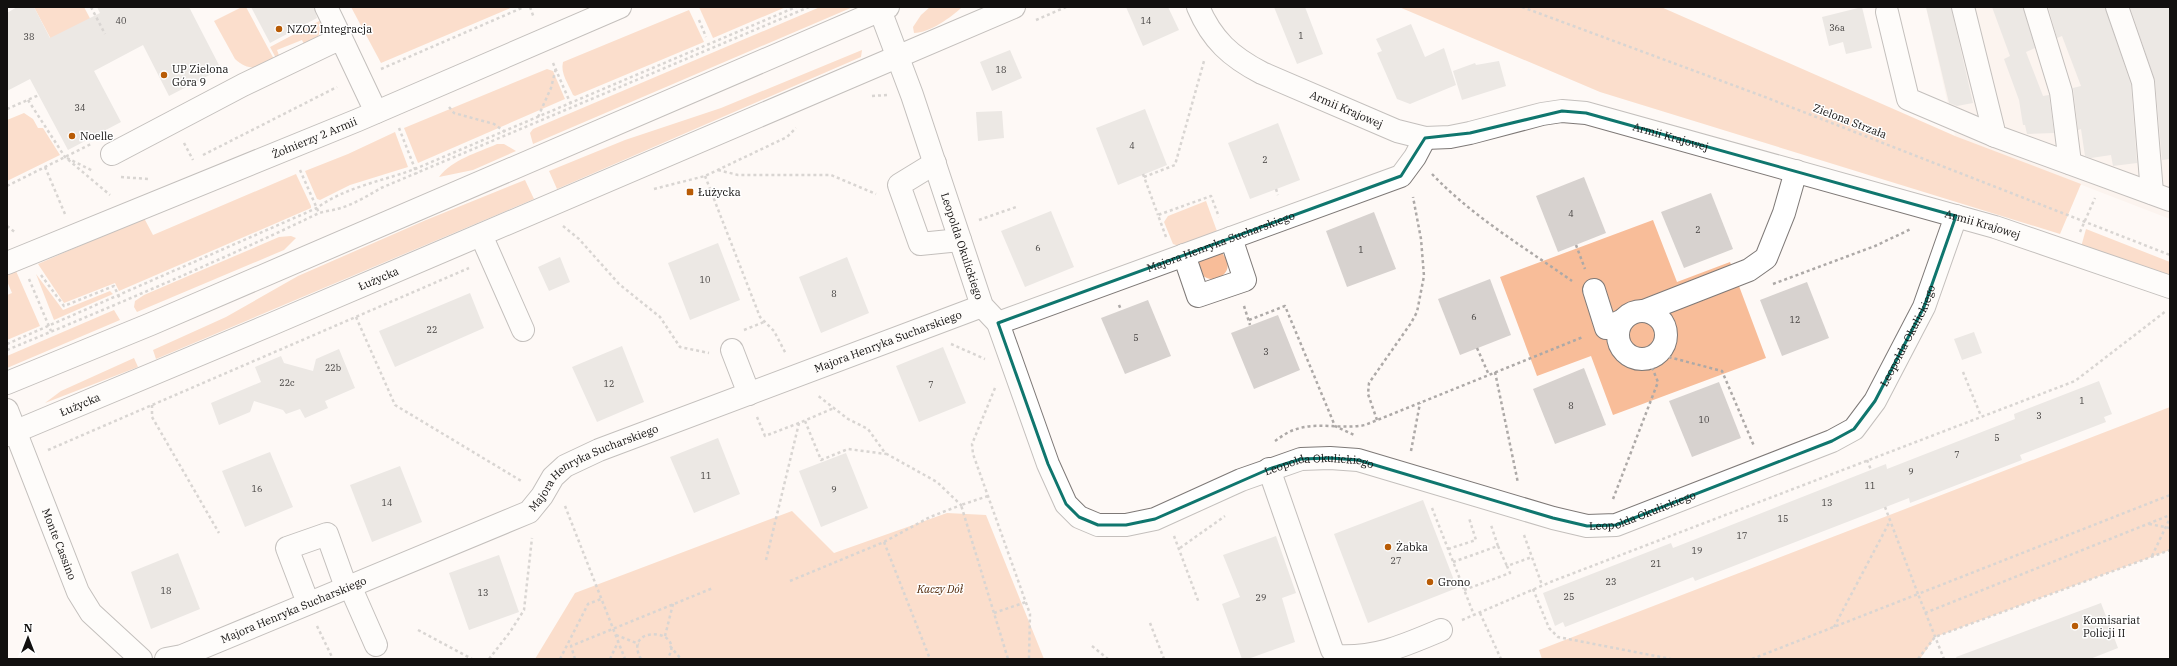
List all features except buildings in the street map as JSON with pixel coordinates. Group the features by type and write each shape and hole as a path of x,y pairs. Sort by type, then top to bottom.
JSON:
{"street":[{"path":"326,7 357,76 376,112"},
{"name":"Żołnierzy 2 Armii","path":"7,264 376,112 620,7"},
{"name":"Łużycka","path":"12,432 154,374 1014,7"},
{"name":"Armii Krajowej","path":"1198,7 1215,40 1241,62 1262,73 1397,131 1425,138 1450,137 1470,134 1542,114 1562,112 1586,113 1995,227 2170,288"},
{"path":"1963,7 1995,136"},
{"path":"2035,7 2061,92 2070,164"},
{"path":"1888,12 1908,99 1995,136 2161,196 2143,82 2117,7"},
{"path":"7,383 150,324 884,9"},
{"name":"Leopolda Okulickiego","path":"884,9 897,56 912,95 982,306 998,323 1048,464 1066,504 1079,517 1098,525 1126,525 1155,519 1269,469 1301,459 1330,458 1358,460 1553,518 1587,526 1616,525 1832,441 1854,429 1875,401 1924,307 1956,216"},
{"path":"104,148 243,85 341,38"},
{"path":"1401,176 1415,157 1425,138"},
{"path":"934,163 899,186 920,244 960,240"},
{"path":"1615,324 1629,315 1644,311 1749,270 1766,258 1784,213 1796,171"},
{"name":"Majora Henryka Sucharskiego","path":"998,323 1401,176"},
{"path":"481,235 523,330"},
{"path":"1179,257 1198,296 1246,280 1229,239"},
{"path":"1595,295 1615,324 1623,349 1635,358 1652,356 1663,348 1666,332 1659,318 1652,313 1644,311"},
{"name":"Majora Henryka Sucharskiego","path":"166,659 182,656 515,518 531,510 553,477 565,466 599,450 982,306"},
{"path":"732,350 749,394"},
{"name":"Monte Cassino","path":"7,410 12,432 28,461 78,592 91,613 141,659"},
{"path":"1269,469 1332,650 1337,657 1351,657 1391,651 1441,630"},
{"path":"308,603 287,548 327,534 348,586 376,645"}],"path":[{"path":"91,7 105,34"},
{"path":"187,163 357,76 379,69 524,7"},
{"path":"7,344 317,208 325,202 362,186 386,180 415,169 796,7"},
{"path":"7,350 289,229 319,213 338,209 572,107 809,7"},
{"path":"1031,22 1066,7"},
{"name":"Zielona Strzała","path":"1522,7 1773,100 2170,255"},
{"path":"699,20 706,37"},
{"path":"551,57 572,107"},
{"path":"1179,257 1158,215 1143,176 1175,165 1205,58"},
{"path":"535,123 551,88 556,68"},
{"path":"438,85 450,109 454,113 494,124 508,135"},
{"path":"7,109 39,94"},
{"path":"867,97 874,95 912,95"},
{"path":"28,100 65,157 114,199"},
{"path":"651,190 705,176 787,137 798,126"},
{"path":"184,143 193,160"},
{"path":"405,143 417,174"},
{"path":"7,186 65,157 104,148"},
{"path":"45,167 67,219"},
{"path":"1430,168 1430,173 1449,192 1504,235 1595,295"},
{"path":"717,170 738,175 831,175 907,207"},
{"path":"705,176 764,322 774,331 781,342 794,377 834,408 868,429 888,454 937,482 961,505 1008,659"},
{"path":"1377,420 1368,394 1369,384 1411,323 1416,312 1424,276 1422,239 1415,201 1401,176"},
{"path":"149,182 156,179"},
{"path":"307,186 319,213"},
{"path":"1158,215 1211,196 1229,239"},
{"path":"975,222 1016,208"},
{"path":"2081,230 2084,221"},
{"path":"555,228 569,222"},
{"path":"562,225 579,239 619,284 660,318 680,347 716,354 732,350 738,336 746,329 764,322"},
{"path":"7,226 21,236"},
{"path":"1760,262 1770,285 1875,246 1915,227"},
{"path":"28,461 57,446 492,258"},
{"path":"37,269 64,306 114,286 120,299"},
{"path":"30,282 50,326 51,332"},
{"path":"1249,320 1286,306 1335,426 1358,437"},
{"path":"1501,659 1480,613 1542,585 2075,380 2170,308"},
{"path":"356,317 395,405 527,484 553,477 625,659"},
{"path":"1270,444 1294,430 1335,426 1354,428 1377,420 1615,324"},
{"path":"947,342 987,360"},
{"path":"1477,348 1489,375"},
{"path":"1613,500 1658,382 1652,356 1722,371 1755,448"},
{"path":"1495,372 1519,490"},
{"path":"1963,372 1981,416"},
{"path":"997,384 972,444 973,454 1030,614 1029,659"},
{"path":"749,394 765,436 834,408"},
{"path":"1410,455 1420,402"},
{"path":"152,406 152,417 219,533"},
{"path":"805,421 821,460 848,450 888,454"},
{"path":"766,560 799,423"},
{"path":"1867,460 1871,470"},
{"path":"1752,659 1834,628 2170,494"},
{"path":"790,582 884,542 930,517 988,496"},
{"path":"1432,507 1474,615"},
{"path":"1885,507 1944,659"},
{"path":"489,659 510,632 524,610 534,519 531,510"},
{"path":"1448,549 1476,540 1467,512"},
{"path":"1166,515 1199,603"},
{"path":"1925,613 2170,515"},
{"path":"2152,556 2170,518"},
{"path":"1834,628 1890,521"},
{"path":"2148,524 2170,528"},
{"path":"1464,590 1510,573 1493,532"},
{"path":"884,542 930,659"},
{"path":"1453,562 1498,546"},
{"path":"1918,659 1935,637 2170,550"},
{"path":"1507,566 1532,557"},
{"path":"1536,570 1542,585"},
{"path":"571,646 713,588"},
{"path":"1533,589 1549,628 1558,637 1671,659"},
{"path":"560,659 588,604 601,599"},
{"path":"994,613 1026,602"},
{"path":"308,603 333,659"},
{"path":"673,604 665,636 670,646 681,659"},
{"path":"1150,623 1164,659"},
{"path":"418,630 472,659"},
{"path":"641,659 639,655 639,644 641,639 650,633 665,636"},
{"path":"616,634 639,644"},
{"path":"610,659 618,642"},
{"path":"567,644 571,646 575,659"},
{"path":"667,659 671,651 670,646"},
{"path":"1092,646 1108,659"}],"highlighted area":[{"path":"1562,111 1586,113 1956,216 1924,307 1875,401 1854,429 1832,441 1616,525 1587,526 1553,518 1358,460 1330,458 1301,459 1269,469 1155,519 1126,525 1098,525 1079,517 1066,504 1048,464 998,323 1401,176 1425,138 1470,133"}],"shaded area":[{"path":"1926,7 2170,7 2170,219 1955,136"}],"green space":[{"path":"34,7 84,7 102,41 63,62"},
{"path":"242,7 246,7 275,61 265,66 254,68 244,66 235,59 214,21"},
{"path":"351,7 513,7 381,63"},
{"path":"699,7 786,7 713,38"},
{"path":"820,7 853,7 533,144 530,133 533,129"},
{"path":"930,7 962,7 946,20 926,30 914,33 913,27 921,15"},
{"path":"1399,7 1661,7 1955,136 2081,184 2060,234 1600,92"},
{"path":"689,10 704,42 575,96 573,95 565,79 562,66 563,62"},
{"path":"321,20 322,29 318,36 305,46 302,40 277,50 280,58 277,60 270,47"},
{"path":"862,50 861,57 557,189 549,171 625,140 721,108"},
{"path":"547,69 553,71 565,99 418,163 404,128"},
{"path":"24,113 33,119 38,128 43,128 60,155 7,181 7,120"},
{"path":"395,132 408,167 350,185 320,200 317,199 305,171 348,154"},
{"path":"497,144 504,144 516,151 473,170 439,177 458,161"},
{"path":"296,174 311,208 119,291 115,283 64,303 38,264 31,267 144,218 153,235"},
{"path":"525,180 534,199 156,359 153,350 226,317 298,276 426,220"},
{"path":"1206,201 1218,234 1182,247 1173,244 1164,222 1168,216"},
{"path":"1653,220 1677,282 1730,262 1766,358 1613,415 1591,356 1537,376 1500,277"},
{"path":"2086,229 2170,262 2170,276 2081,247"},
{"path":"291,236 296,238 284,250 137,312 134,307 135,301 144,295 279,237"},
{"path":"1222,253 1227,262 1227,269 1223,275 1210,279 1204,276 1199,270 1198,260"},
{"path":"16,271 40,326 7,340 7,295 12,293 7,281 7,275"},
{"path":"36,274 63,310 110,291 113,294 54,320"},
{"path":"114,310 120,320 7,368 7,356"},
{"path":"134,358 138,367 45,403 61,391"},
{"path":"2170,407 2170,550 1935,637 1920,659 1542,659 1539,650"},
{"name":"Kaczy Dół","path":"792,511 834,553 947,513 986,515 1044,659 535,659 575,593"}],"place":[{"name":"NZOZ Integracja","path":"279,29"},
{"name":"UP Zielona Góra 9","path":"164,75"},
{"name":"Noelle","path":"72,136"},
{"name":"Łużycka","path":"690,192"},
{"name":"Żabka","path":"1388,547"},
{"name":"Grono","path":"1430,582"},
{"name":"Komisariat Policji II","path":"2075,626"}]}
